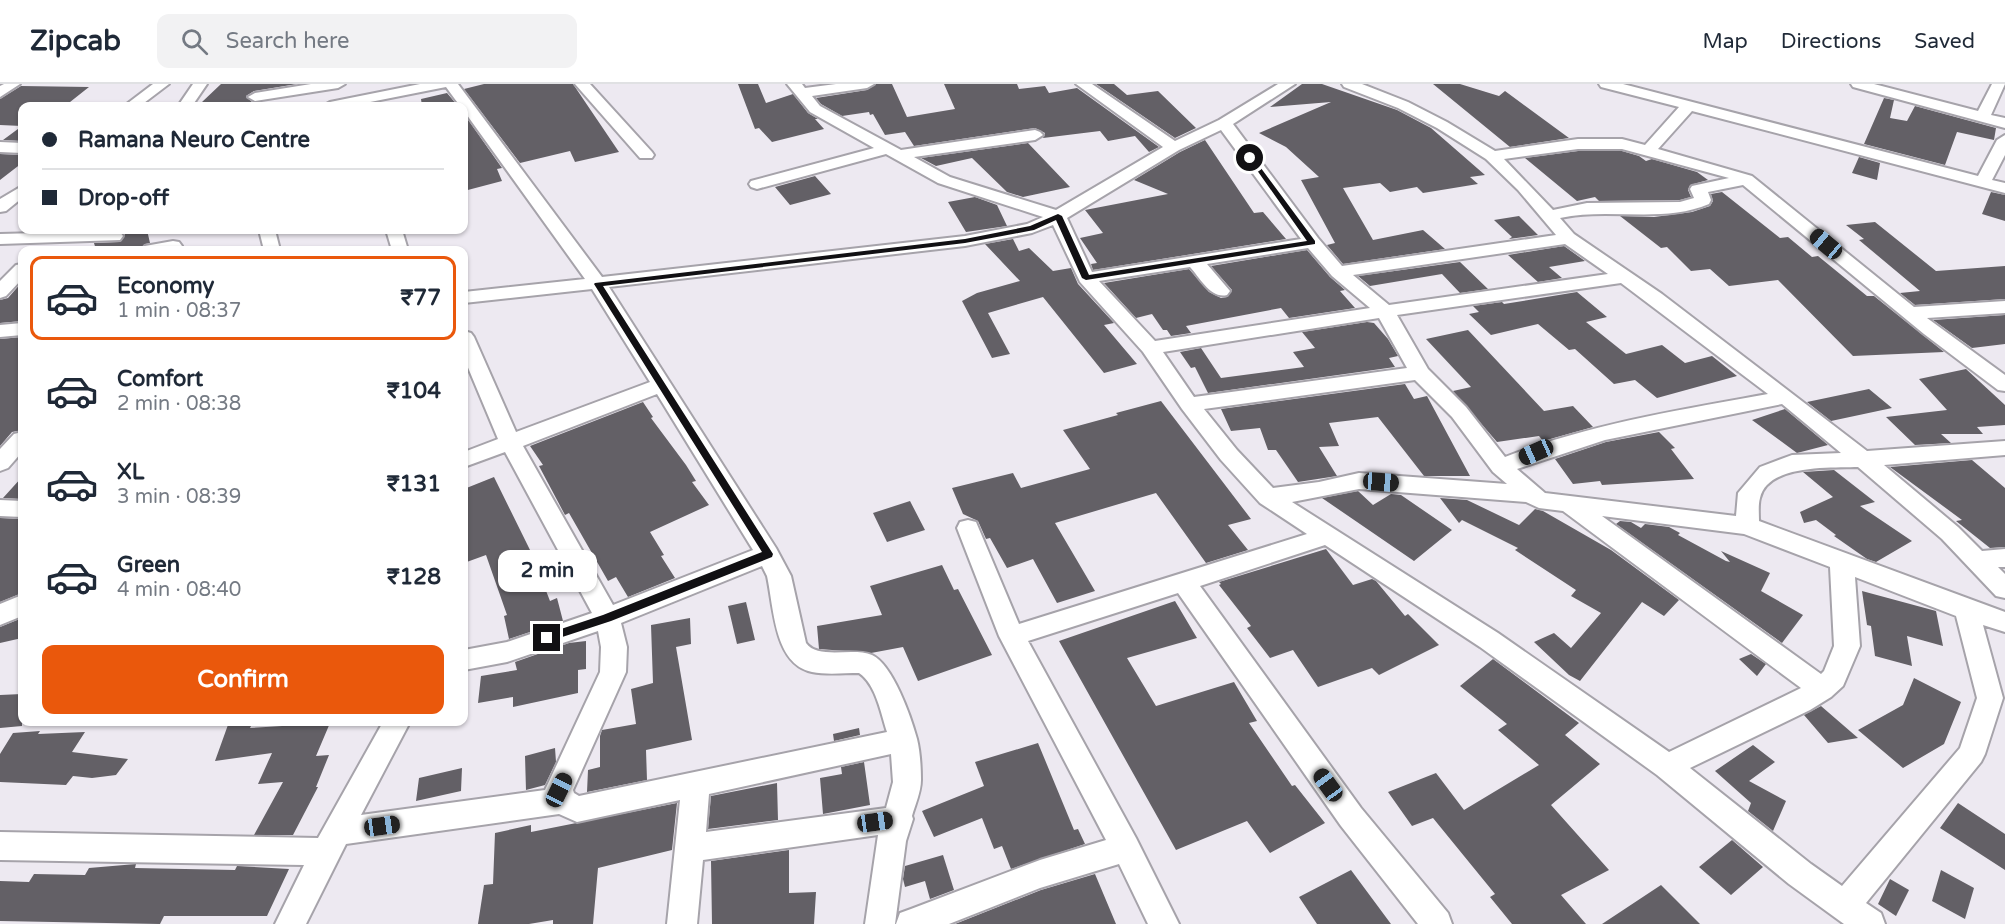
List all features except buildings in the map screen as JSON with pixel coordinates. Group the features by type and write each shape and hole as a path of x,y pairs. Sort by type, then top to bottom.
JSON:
{"street":[{"path":"0,93 13,84"},
{"path":"136,102 162,84"},
{"path":"189,102 200,84"},
{"path":"253,102 272,84"},
{"path":"253,102 338,84"},
{"path":"359,102 387,89 442,84"},
{"path":"451,84 464,102"},
{"path":"582,84 646,155"},
{"path":"798,89 867,84"},
{"path":"1083,84 1174,147"},
{"path":"468,298 965,241 1032,228 1058,216 1174,147 1224,123 1288,84"},
{"path":"1349,84 1403,105 1451,130 1491,156 1524,188 1568,238 1626,277 1786,397 1950,533 2005,589"},
{"path":"1606,84 2005,188"},
{"path":"1858,84 2005,123"},
{"path":"1983,116 1998,84"},
{"path":"798,89 815,109 944,180 1058,216 1086,278 1150,348 1189,404 1229,455 1268,496 1489,640 1667,766 1800,874 1870,924"},
{"path":"1649,150 1688,106"},
{"path":"468,107 598,284 768,554 779,576 794,646 800,655 813,662 863,663 873,669 883,685 904,740 907,782 891,841 880,924"},
{"path":"1224,123 1312,242 1338,272 1385,311 1420,374 1459,412 1501,467 1539,500 1747,526 1967,610 2005,622"},
{"path":"757,184 893,152 1035,135"},
{"path":"1983,182 2005,140"},
{"path":"1491,156 1578,144 1622,144 1746,179 1910,313 2005,385"},
{"path":"0,147 18,148"},
{"path":"1547,216 1593,208 1623,210 1693,205 1703,200 1698,189 1746,179"},
{"path":"0,193 18,192"},
{"path":"0,207 18,194"},
{"path":"0,239 50,234"},
{"path":"46,246 59,234"},
{"path":"69,234 114,239"},
{"path":"1338,272 1568,238"},
{"path":"1086,278 1312,242"},
{"path":"1194,261 1221,291"},
{"path":"0,292 18,273"},
{"path":"1150,348 1385,311 1626,277"},
{"path":"0,298 18,297"},
{"path":"1910,313 2005,307"},
{"path":"0,332 18,330"},
{"path":"468,346 510,442 607,618 614,647 613,672 559,790 561,801"},
{"path":"1189,404 1420,374"},
{"path":"468,458 662,385"},
{"path":"1501,467 1536,452 1642,425 1786,397"},
{"path":"0,463 18,443"},
{"path":"1747,526 1749,493 1768,472 1792,463 2005,448"},
{"path":"1268,496 1319,490 1359,481 1532,494"},
{"path":"1568,504 1822,689"},
{"path":"0,508 18,509"},
{"path":"968,528 1012,636 1126,848 1164,924"},
{"path":"1012,636 1327,536"},
{"path":"468,659 507,652 607,618 768,554"},
{"path":"1976,560 2005,558"},
{"path":"1667,766 1801,702 1822,689 1834,678 1847,646 1842,562"},
{"path":"1183,581 1351,817 1437,924"},
{"path":"0,615 18,607"},
{"path":"1845,905 1971,754 1990,698 1967,610"},
{"path":"290,924 396,726"},
{"path":"0,846 332,842 561,801 577,809 904,740"},
{"path":"682,924 696,783"},
{"path":"690,848 898,819"},
{"path":"912,924 1040,874 1126,848"}],"route":[{"path":"547,638 607,618 768,554 598,284 965,241 1032,228 1058,216 1086,278 1312,242 1250,158"}]}
